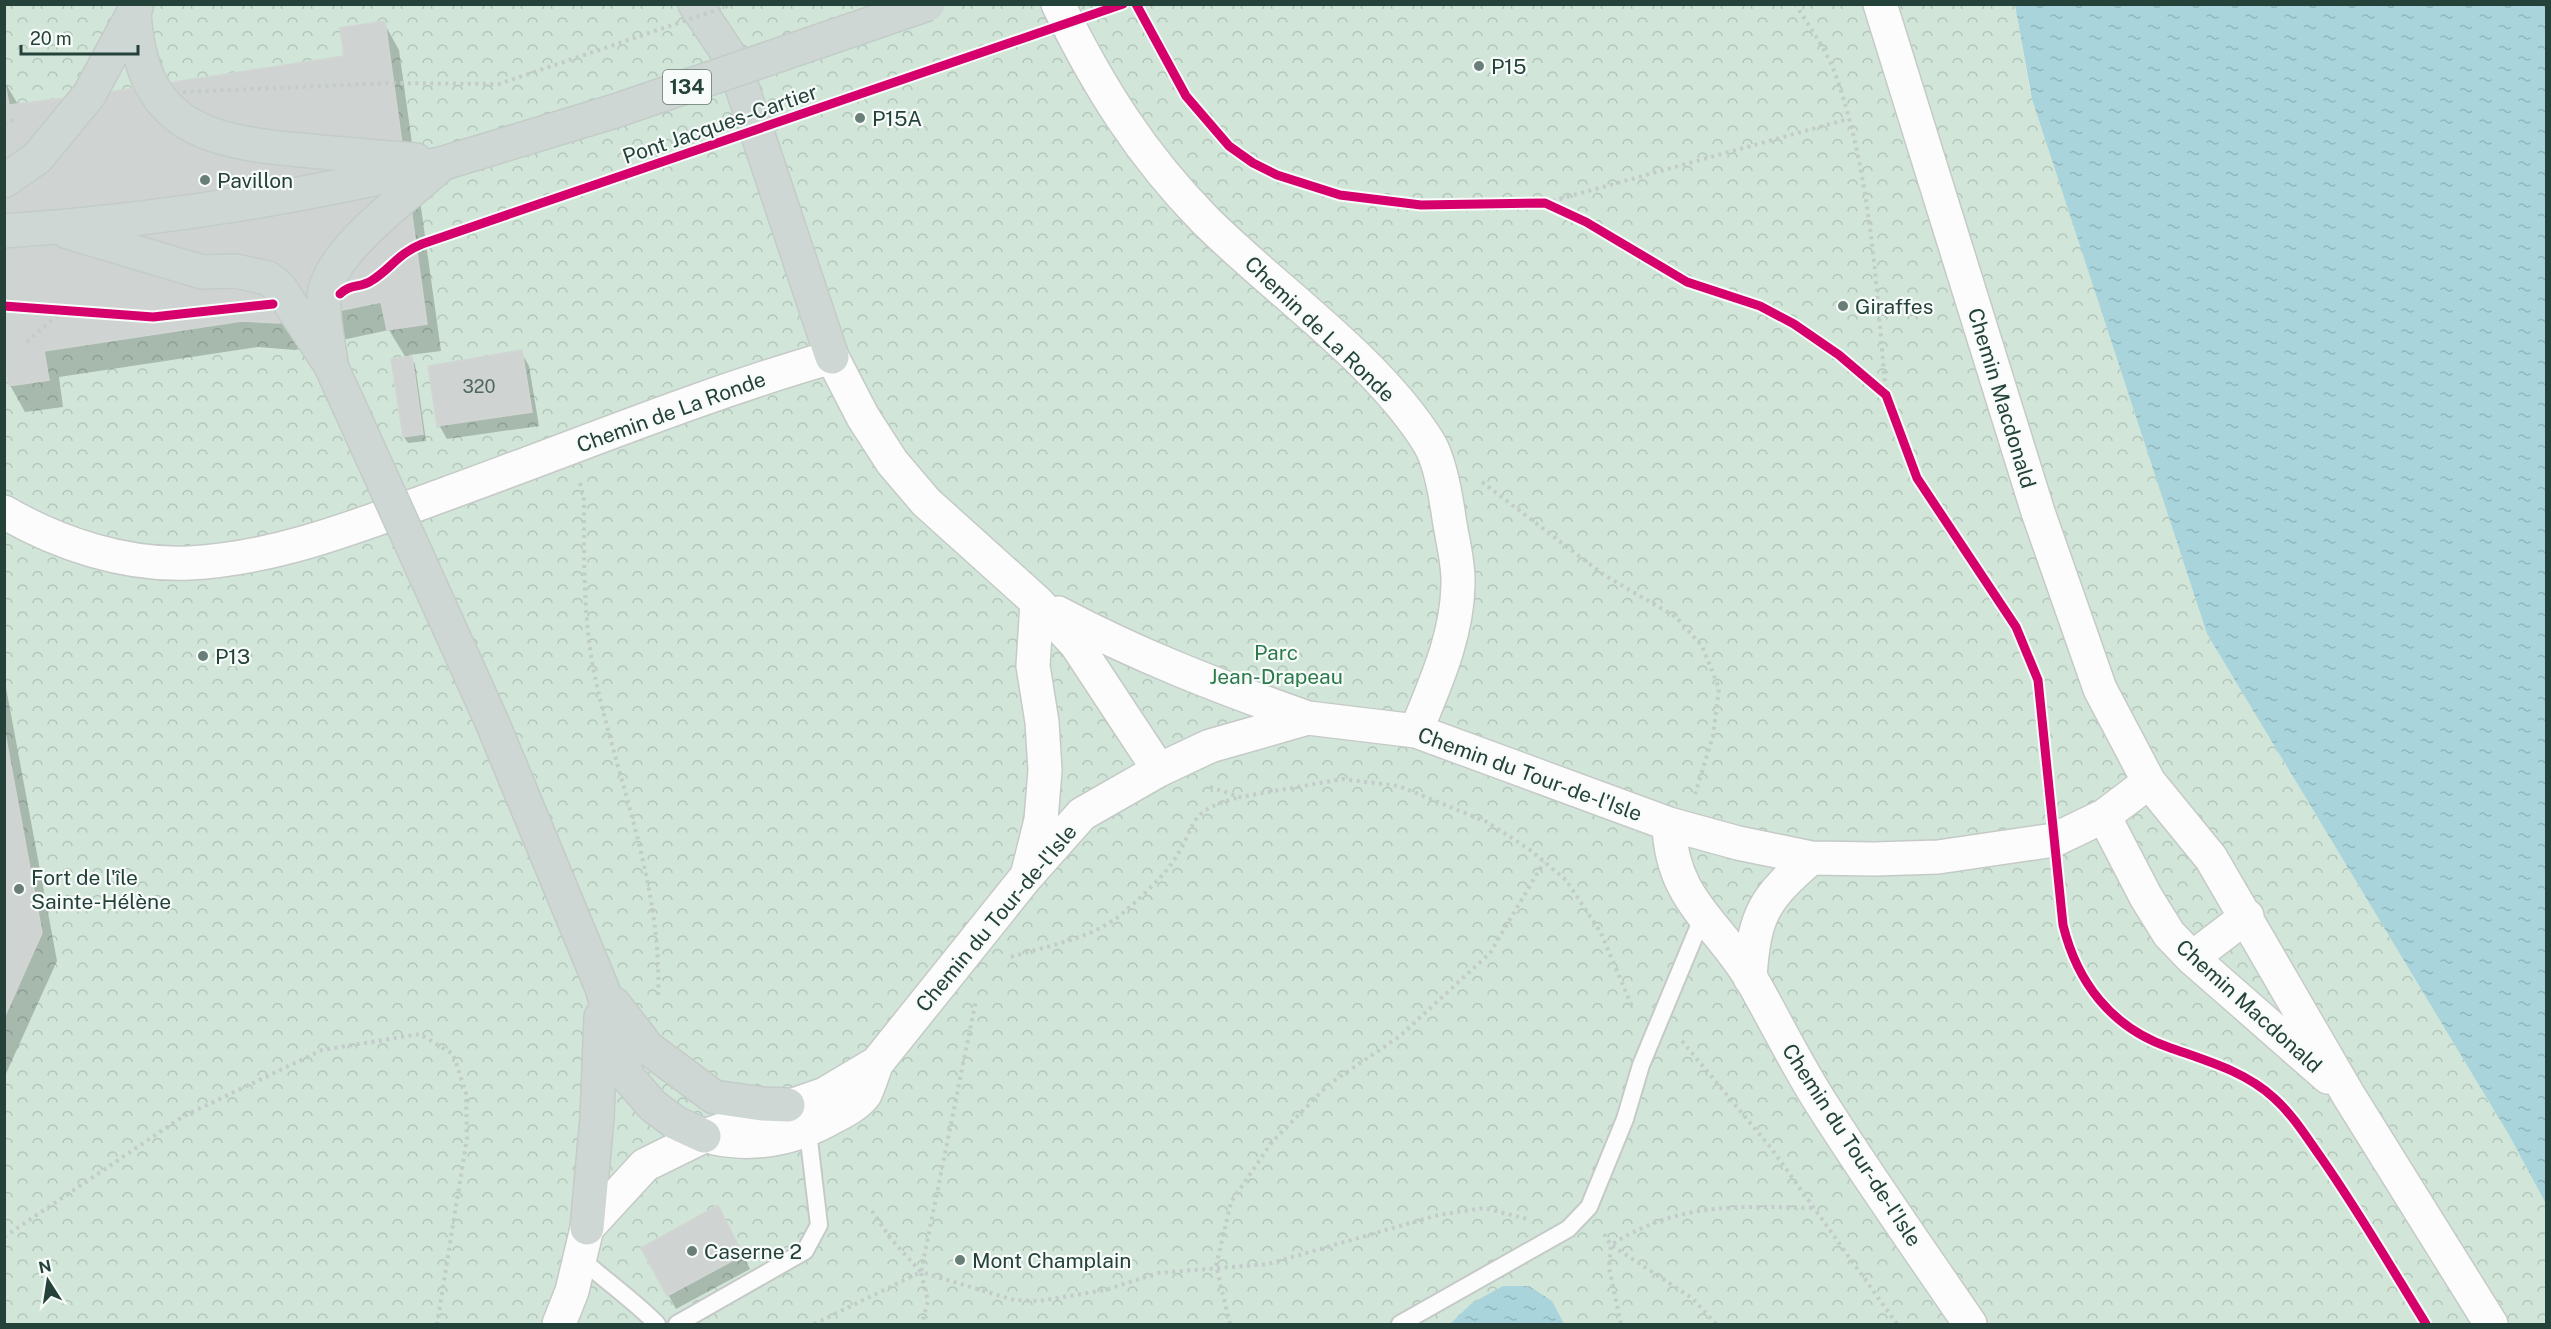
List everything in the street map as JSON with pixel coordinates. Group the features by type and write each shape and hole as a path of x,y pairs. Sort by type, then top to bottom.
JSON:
{"main road":[{"path":"695,4 727,52 740,81 832,357"},
{"name":"134","path":"4,231 52,228 252,203 370,181 444,163 615,111 928,4"},
{"path":"136,8 138,52 151,85 172,113 199,130 234,142 264,147 444,163"},
{"path":"4,181 37,158 89,95 136,8"},
{"path":"331,366 324,297 330,271 348,249 444,163"},
{"path":"52,228 202,272 235,271 268,278 280,288 331,366 492,722 602,988 627,1076 653,1106 676,1124 704,1136"},
{"path":"602,988 648,1048 714,1097 762,1104 788,1105"},
{"path":"584,1243 597,1118 602,988"}],"street":[{"name":"Chemin de La Ronde","path":"1058,4 1084,58 1118,116 1158,167 1205,220 1357,358 1393,397 1430,445 1446,500 1459,583 1449,646 1416,731"},
{"name":"Chemin Macdonald","path":"1880,4 2038,512 2100,689 2150,782 2211,858 2247,916 2349,1096 2491,1324"},
{"name":"Chemin de La Ronde","path":"4,512 39,532 89,549 133,559 189,563 268,554 349,529 748,381 832,357"},
{"path":"832,357 862,417 892,462 926,502 1038,602 1076,644 1159,770"},
{"path":"1038,602 1116,644 1174,669 1308,718"},
{"path":"1026,877 1041,820 1045,770 1042,722 1033,666 1038,602"},
{"name":"Chemin du Tour-de-l'Isle","path":"559,1324 572,1291 584,1243 645,1165 704,1136 825,1094 877,1063 1026,877 1082,814 1159,770 1210,746 1308,718 1416,731 1669,824 1670,850 1678,878 1703,916 1750,978 1822,1105 1970,1324"},
{"path":"1669,824 1738,843 1811,858 1874,859 1938,856 2054,840 2104,816 2150,782"},
{"name":"Chemin Macdonald","path":"2104,816 2157,916 2169,934 2192,958 2349,1096"},
{"path":"1750,978 1752,937 1761,914 1779,886 1811,858"},
{"path":"2192,958 2247,916"},
{"path":"704,1136 734,1142 775,1139 808,1132 843,1112 864,1096 877,1063"}],"lane":[{"path":"1400,1324 1568,1229 1589,1207 1621,1129 1652,1037 1703,916"},
{"path":"677,1324 805,1251 819,1225 808,1132"},
{"path":"584,1243 606,1282 633,1300 657,1324"}],"path":[{"path":"183,92 391,83 499,84 734,4"},
{"path":"1795,4 1835,75 1867,199 1886,395 1890,406"},
{"path":"4,125 17,117"},
{"path":"1540,203 1848,119"},
{"path":"1540,203 1555,208"},
{"path":"27,342 56,311 72,313"},
{"path":"1871,382 1886,395"},
{"path":"1430,445 1604,575 1676,617 1702,646 1719,688 1713,736 1696,792 1669,824"},
{"path":"577,474 584,500 587,625 595,677 622,774 649,889 656,950 658,1004"},
{"path":"1159,770 1240,797"},
{"path":"1003,960 1097,932 1124,912 1172,863 1194,819 1214,804 1240,797 1343,779 1399,786 1487,822 1566,880 1600,933 1635,1014 1652,1037"},
{"path":"1230,1324 1216,1266 1231,1202 1272,1142 1328,1085 1400,1036 1490,953 1544,862"},
{"path":"922,1324 928,1301 921,1272 977,994"},
{"path":"1662,1017 1772,1148 1897,1324"},
{"path":"4,1237 193,1112 322,1050 420,1034 453,1054 466,1093 467,1138 437,1324"},
{"path":"1611,1245 1639,1227 1683,1212 1755,1206 1815,1208"},
{"path":"1589,1207 1611,1245 1692,1298 1716,1324"},
{"path":"872,1211 891,1239 921,1272 1014,1300 1040,1301 1105,1290 1158,1273 1216,1266 1268,1264 1438,1215 1484,1208 1568,1229"},
{"path":"1611,1245 1609,1268 1621,1324"},
{"path":"814,1324 921,1272"}],"green space":[{"name":"Parc Jean-Drapeau","path":"5,4 2015,5 2030,91 2207,634 2509,1135 2546,1204 2546,1324 5,1324"}],"water":[{"path":"2015,5 2546,5 2546,1204 2509,1135 2207,634 2032,99"},
{"path":"1503,1286 1529,1286 1552,1301 1564,1324 1450,1324 1472,1303"}],"building":[{"name":"Pavillon","path":"385,21 427,324 387,330 381,302 279,323 242,321 44,351 49,380 9,386 4,359 4,78 9,105 89,95 344,56 340,28"},
{"path":"522,350 532,412 437,426 428,366"},
{"path":"412,356 423,434 403,437 391,359"},
{"name":"Fort de l'île Sainte-Hélène","path":"4,728 42,933 4,1018"},
{"name":"Caserne 2","path":"718,1205 743,1255 667,1296 641,1248"}],"cycle path":[{"name":"Pont Jacques-Cartier","path":"340,294 347,289 371,281 406,252 422,244 1123,4"},
{"path":"1136,4 1186,96 1229,146 1253,163 1277,175 1340,195 1421,205 1545,203 1586,222 1687,282 1760,306 1794,324 1839,355 1886,395 1917,478 2016,627 2038,680 2063,925 2069,946 2087,983 2113,1015 2130,1028 2168,1047 2237,1073 2263,1089 2281,1105 2300,1127 2336,1179 2426,1324"},
{"path":"4,306 153,317 273,304"}],"place":[{"name":"P15","path":"1479,66"},
{"name":"P15A","path":"860,118"},
{"name":"Pavillon","path":"205,180"},
{"name":"Giraffes","path":"1843,306"},
{"name":"P13","path":"203,656"},
{"name":"Fort de l'île Sainte-Hélène","path":"19,889"},
{"name":"Caserne 2","path":"692,1251"},
{"name":"Mont Champlain","path":"960,1260"}]}
